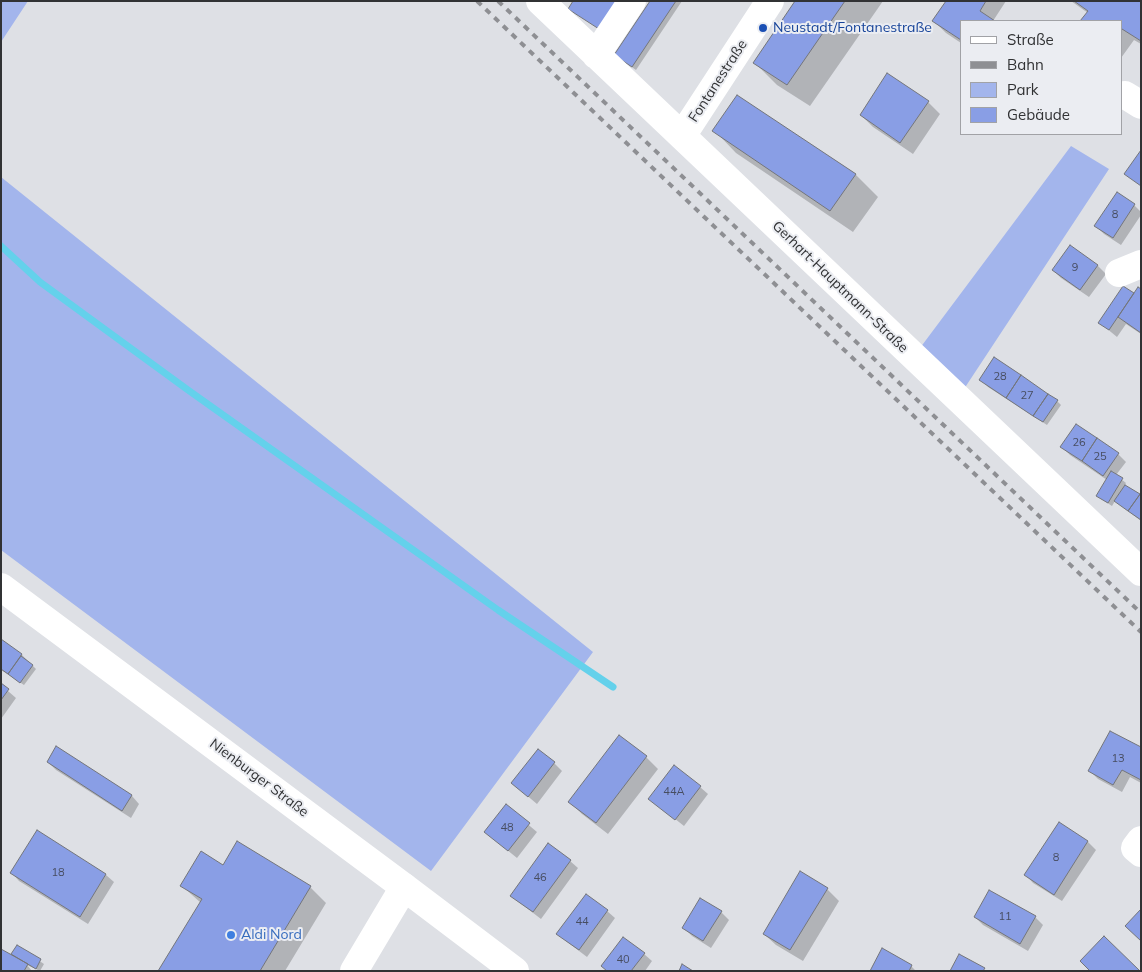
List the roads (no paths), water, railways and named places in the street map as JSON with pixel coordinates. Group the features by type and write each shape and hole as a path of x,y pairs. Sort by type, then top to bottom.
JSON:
{"street":[{"path":"596,55 632,1"},
{"name":"Fontanestraße","path":"682,136 770,1"},
{"name":"Gerhart-Hauptmann-Straße","path":"545,3 596,55 1141,572"},
{"name":"Nienburger Straße","path":"1,587 515,971"},
{"path":"1141,840 1135,848 1141,853"},
{"path":"354,971 404,887"}],"waterway":[{"path":"1,246 40,282 188,390 498,610 613,687"}],"railway":[{"path":"477,1 1141,632"},
{"path":"498,1 1141,613"}],"place":[{"name":"Neustadt/Fontanestraße","path":"763,28"},
{"name":"Aldi Nord","path":"231,935"}]}
